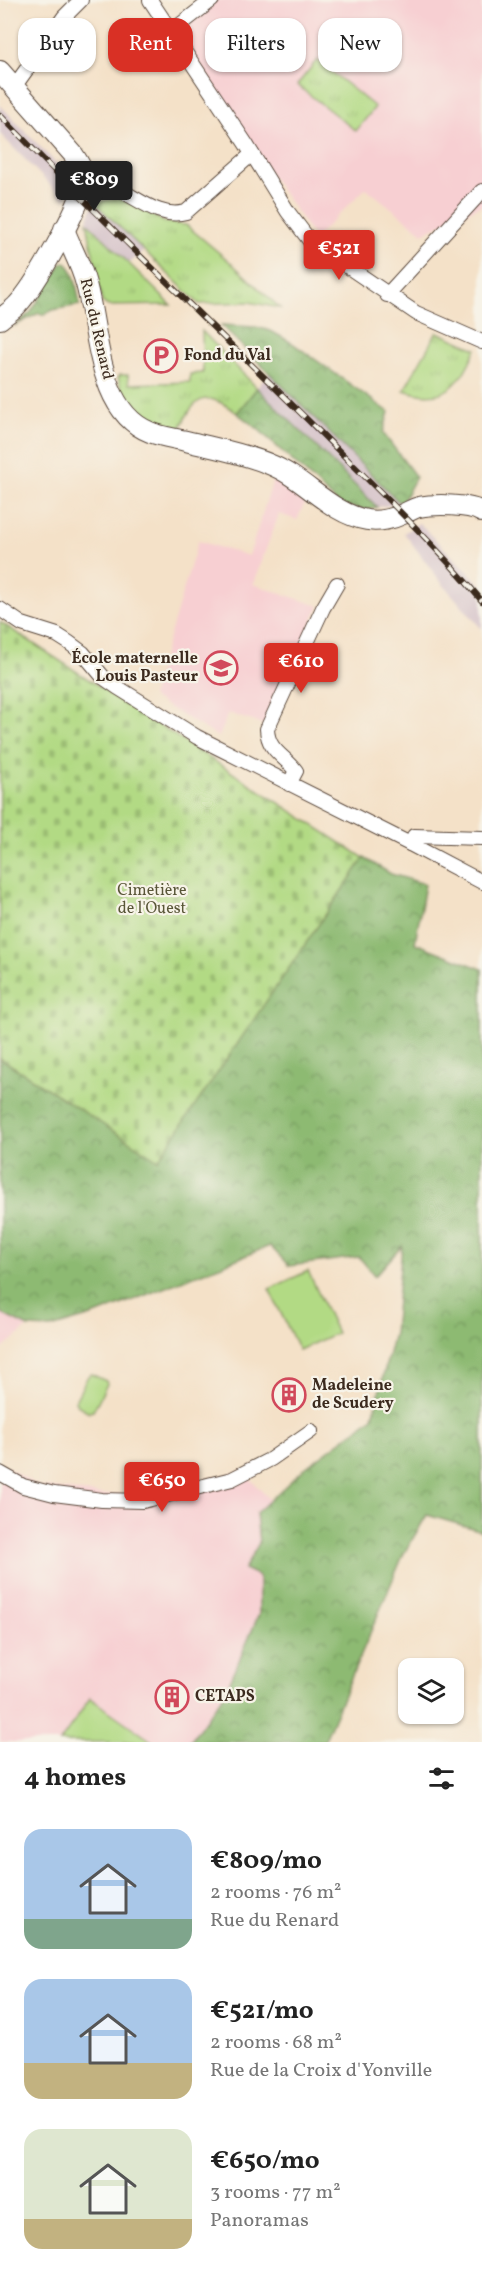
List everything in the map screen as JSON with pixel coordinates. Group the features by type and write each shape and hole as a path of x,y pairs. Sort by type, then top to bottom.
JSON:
{"street":[{"path":"14,87 64,17 81,0"},
{"path":"150,0 162,18"},
{"path":"189,18 212,0"},
{"path":"193,65 309,241 416,313 482,342"},
{"path":"0,71 73,154 80,164 84,181 78,202 28,291 17,305 0,319"},
{"path":"84,181 94,180 105,183 163,212 178,214 186,212 252,154"},
{"path":"387,295 482,191"},
{"name":"Rue du Renard","path":"64,229 78,258 84,278 109,386 119,406 138,426 152,433 270,464 288,472 346,514 369,520 401,516 418,507 481,508"},
{"path":"289,784 296,771 274,750 268,740 267,729 323,608 337,584"},
{"path":"0,609 22,624 57,635 68,642 83,653 105,678 117,687 197,737 482,882"},
{"path":"410,844 414,836 482,838"},
{"path":"0,1473 23,1486 54,1494 102,1500 143,1501 232,1479 271,1459 311,1431"}],"shaded area":[{"path":"203,0 482,0 482,205 423,233 366,188 315,238 193,66 193,18 188,18"},
{"path":"0,105 71,179 65,200 0,134"},
{"path":"94,202 145,250 128,264 87,222"},
{"path":"269,373 401,504 377,507 257,388"},
{"path":"274,477 307,498 297,520 279,514 253,584 319,606 265,725 228,713 219,737 151,697 198,541 249,556"},
{"path":"419,523 482,586 482,629 441,582 404,533"},
{"path":"0,1313 28,1327 0,1351"},
{"path":"0,1463 38,1486 104,1495 150,1493 243,1471 270,1500 256,1513 259,1543 244,1568 259,1576 259,1614 226,1691 190,1742 0,1742"}],"green space":[{"path":"317,60 318,72 332,72 375,107 356,131 297,85"},
{"path":"124,197 164,222 186,225 280,308 249,302 199,304 94,202"},
{"path":"87,222 171,305 108,306 102,302"},
{"path":"65,262 74,276 80,305 53,310 44,315 39,313 14,326 31,312 61,264"},
{"path":"221,325 256,327 271,331 292,343 389,412 383,433 416,477 401,504"},
{"path":"202,331 257,388 237,413 217,401 202,400 190,410 179,431 157,426 145,420 130,404 122,391 118,378 120,375 128,375 129,384 190,382 190,374 203,373"},
{"path":"437,332 476,349 464,372 450,388 441,393 418,394 404,390"},
{"path":"257,388 377,507 369,510 341,506 258,429 237,413"},
{"name":"Cimetière de l'Ouest","path":"0,622 364,858 158,1160 0,1058"},
{"path":"364,858 391,874 425,884 415,943 482,969 482,1531 427,1515 404,1553 324,1742 190,1742 226,1691 259,1614 259,1576 244,1569 259,1543 256,1513 305,1468 373,1417 394,1333 402,1246 375,1276 359,1257 289,1266 270,1246 95,1315 51,1328 28,1327 0,1313 0,1058 65,1100 226,1060"},
{"path":"308,1271 337,1333 299,1350 269,1289"},
{"path":"91,1374 106,1381 107,1384 93,1411 89,1412 77,1405 75,1401"},
{"path":"90,1698 153,1742 60,1742"}],"railway":[{"path":"0,115 384,495 482,601"}],"place":[{"name":"Fond du Val","path":"161,356"},
{"name":"École maternelle Louis Pasteur","path":"221,668"},
{"name":"Madeleine de Scudery","path":"289,1395"},
{"name":"CETAPS","path":"172,1697"}]}
